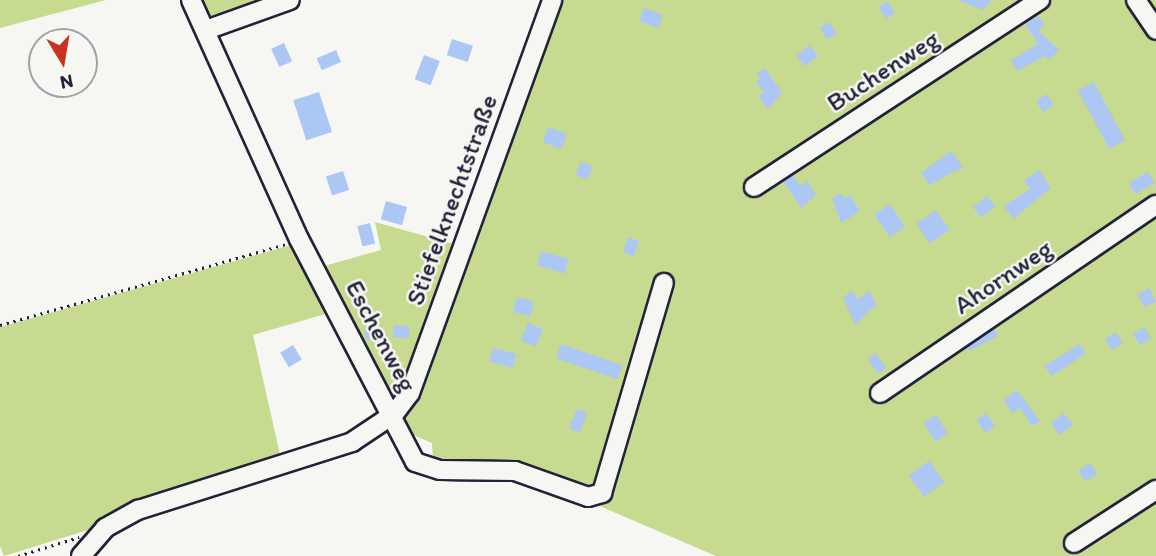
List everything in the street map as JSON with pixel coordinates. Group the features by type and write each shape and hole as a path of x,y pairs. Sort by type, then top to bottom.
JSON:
{"street":[{"name":"Eschenweg","path":"81,556 105,528 157,502 352,442 394,414 299,239 191,0"},
{"path":"206,30 290,0"},
{"name":"Stiefelknechtstraße","path":"394,414 410,393 552,0"},
{"name":"Buchenweg","path":"754,187 1041,0"},
{"path":"1136,0 1156,30"},
{"name":"Ahornweg","path":"880,393 1156,205"},
{"path":"394,414 415,462 427,467 515,471 595,498 601,493 642,370 664,283"},
{"path":"1074,543 1156,490"}],"path":[{"path":"0,325 265,252 299,239"},
{"path":"18,556 80,536"}],"green space":[{"path":"0,0 106,0 0,28"},
{"path":"202,0 257,0 210,16"},
{"path":"559,0 1156,0 1156,556 716,556 588,501 502,478 434,477 432,443 404,431 317,268 381,250 375,222 471,249"},
{"path":"295,244 332,312 253,335 281,459 104,525 4,556 0,546 0,327"}],"building":[{"path":"958,0 992,0 983,10"},
{"path":"887,1 895,12 886,19 878,7"},
{"path":"644,8 663,15 658,28 639,21"},
{"path":"1038,16 1045,26 1038,30 1059,50 1049,60 1045,56 1017,71 1011,60 1038,44 1025,24"},
{"path":"829,22 837,34 828,40 820,28"},
{"path":"452,39 473,46 468,62 447,55"},
{"path":"284,43 292,61 279,67 271,49"},
{"path":"810,45 818,56 804,66 796,55"},
{"path":"336,50 341,62 322,70 317,58"},
{"path":"424,55 440,61 431,85 415,79"},
{"path":"765,68 782,93 768,109 758,96 764,92 756,82 760,79 756,74"},
{"path":"1094,82 1125,140 1109,149 1078,90"},
{"path":"319,92 332,132 306,140 293,100"},
{"path":"1047,94 1054,105 1043,112 1036,101"},
{"path":"548,127 567,134 561,149 543,142"},
{"path":"951,151 963,167 929,185 921,173"},
{"path":"580,162 592,166 588,179 576,175"},
{"path":"1039,170 1051,188 1013,219 1004,206 1030,189 1024,180"},
{"path":"343,171 349,190 332,196 326,177"},
{"path":"1148,172 1154,183 1135,194 1129,183"},
{"path":"793,175 800,186 807,181 816,195 801,208 783,181"},
{"path":"841,193 844,198 850,195 860,211 841,223 832,199"},
{"path":"987,196 995,206 981,217 973,207"},
{"path":"386,201 407,207 402,225 381,219"},
{"path":"890,204 905,226 889,237 874,215"},
{"path":"936,210 950,230 930,243 916,224"},
{"path":"370,223 375,243 362,247 357,226"},
{"path":"628,237 639,241 634,256 623,252"},
{"path":"541,251 569,259 565,273 537,265"},
{"path":"1149,288 1156,301 1145,307 1138,294"},
{"path":"852,291 858,299 869,291 877,304 855,325 843,297"},
{"path":"517,297 534,302 530,316 513,311"},
{"path":"528,323 543,329 536,347 521,341"},
{"path":"376,325 378,338 366,340 364,327"},
{"path":"394,325 410,327 408,339 393,337"},
{"path":"1144,327 1151,338 1140,345 1133,334"},
{"path":"994,329 998,336 969,351 966,348"},
{"path":"1116,332 1123,343 1112,350 1105,339"},
{"path":"561,344 622,365 618,379 556,358"},
{"path":"1080,344 1086,353 1052,376 1044,366"},
{"path":"293,345 302,360 289,367 280,353"},
{"path":"493,348 516,354 513,368 489,362"},
{"path":"876,353 886,368 878,374 868,359"},
{"path":"1017,390 1040,421 1032,426 1020,408 1013,413 1003,400"},
{"path":"577,409 587,413 579,433 569,428"},
{"path":"986,413 995,426 985,433 976,420"},
{"path":"1064,413 1073,425 1059,435 1050,423"},
{"path":"936,415 948,434 935,442 923,423"},
{"path":"929,461 944,482 924,497 909,476"},
{"path":"1090,463 1097,474 1085,481 1078,470"}]}
